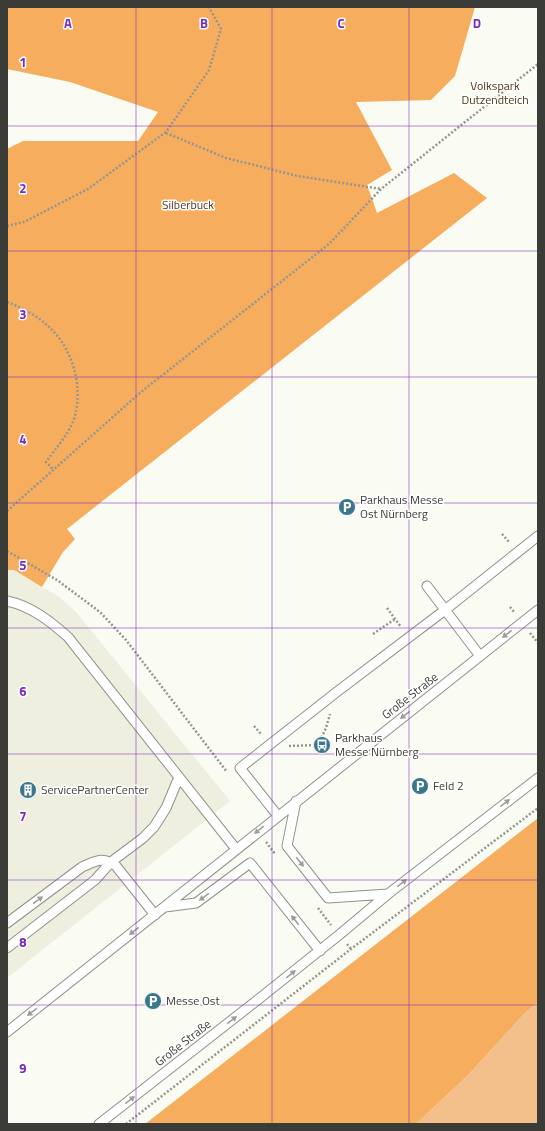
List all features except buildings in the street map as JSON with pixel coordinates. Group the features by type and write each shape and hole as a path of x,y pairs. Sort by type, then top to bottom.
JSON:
{"lane":[{"path":"278,816 240,768 445,610 538,536"},
{"path":"427,586 480,656"},
{"path":"7,601 33,610 52,623 68,637 236,849"},
{"name":"Große Straße","path":"7,1032 155,916 296,801 538,610"},
{"path":"7,948 95,880 111,862 143,838 154,827 166,808 179,777"},
{"name":"Große Straße","path":"99,1124 320,951 388,894 538,778"},
{"path":"296,801 286,846 328,898 388,894"},
{"path":"7,923 82,867 96,861 104,860 111,862 116,866 155,916"},
{"path":"165,907 196,903 250,863 320,951"}],"path":[{"path":"7,226 24,222 88,189 166,132 209,70 221,29 209,7"},
{"path":"7,511 141,392 329,244 381,189 538,64"},
{"path":"166,132 233,160 298,176 381,189"},
{"path":"7,302 25,310 50,327 66,348 74,369 78,390 78,404 75,417 68,431 46,462 54,470"},
{"path":"7,551 57,580 100,612 126,640 231,778"},
{"path":"387,608 409,637"},
{"path":"373,634 395,619"},
{"path":"270,744 288,746 316,745 326,730 338,691"},
{"path":"126,1124 351,949 538,808"}],"shaded area":[{"path":"7,570 14,570 59,597 76,612 230,801 7,978"},
{"path":"538,1002 538,1124 416,1124 468,1075 525,1013"}],"green space":[{"name":"Silberbuck","path":"7,7 475,7 455,76 431,100 356,102 392,170 367,185 377,213 454,173 487,198 67,529 75,539 63,552 42,587 14,570 7,570 7,149 23,141 138,141 158,112 70,82 7,69"},
{"path":"538,818 538,1002 525,1013 468,1075 416,1124 145,1124"}],"place":[{"name":"Parkhaus Messe Ost Nürnberg","path":"347,507"},
{"name":"Parkhaus Messe Nürnberg","path":"322,745"},
{"name":"Feld 2","path":"420,786"},
{"name":"ServicePartnerCenter","path":"28,790"},
{"name":"Messe Ost","path":"153,1001"}],"park label":[{"name":"Volkspark Dutzendteich","path":"495,93"}]}
